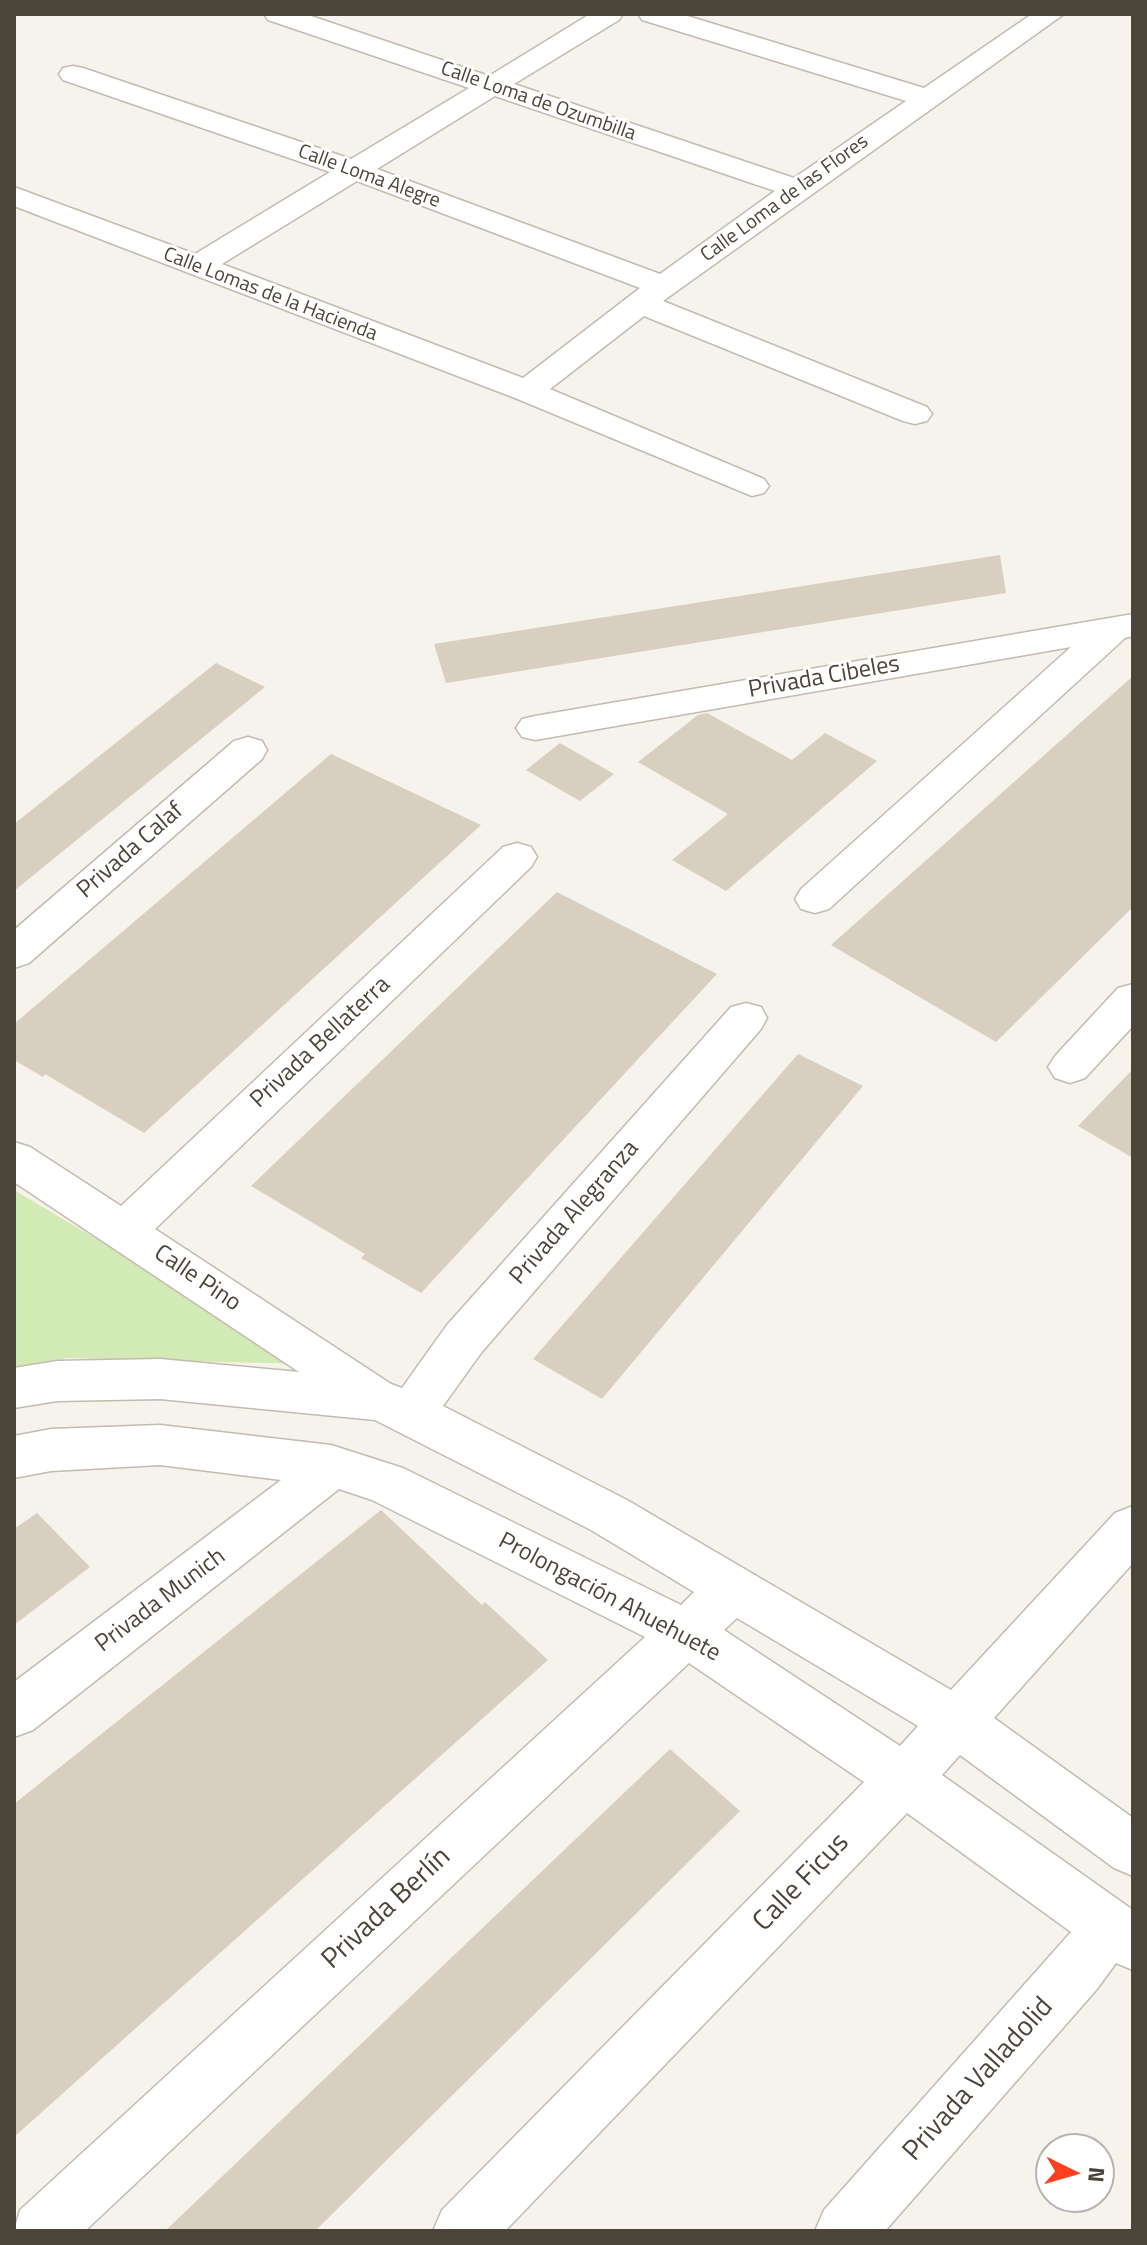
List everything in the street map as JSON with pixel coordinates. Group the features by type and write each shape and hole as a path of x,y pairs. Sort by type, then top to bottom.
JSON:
{"street":[{"name":"Calle Loma de Ozumbilla","path":"278,14 798,189"},
{"path":"196,267 609,14"},
{"path":"652,14 926,98"},
{"name":"Calle Loma de las Flores","path":"527,391 798,189 1050,14"},
{"name":"Calle Loma Alegre","path":"73,74 356,171 652,295 915,414"},
{"name":"Calle Lomas de la Hacienda","path":"14,196 527,391"},
{"path":"527,391 752,486"},
{"name":"Privada Cibeles","path":"535,728 1123,627"},
{"name":"Privada Cibeles","path":"815,899 1123,627"},
{"name":"Privada Calaf","path":"14,953 248,750"},
{"name":"Privada Bellaterra","path":"125,1230 517,857"},
{"path":"1070,1067 1133,999"},
{"name":"Privada Alegranza","path":"395,1407 464,1339 746,1018"},
{"name":"Calle Pino","path":"14,1159 395,1407"},
{"path":"14,1388 57,1381 160,1379 395,1407 609,1515 955,1720 1133,1850"},
{"name":"Prolongación Ahuehuete","path":"14,1457 51,1450 160,1445 319,1477 386,1483 685,1632 904,1779 1122,1935"},
{"name":"Privada Munich","path":"14,1713 319,1477"},
{"name":"Calle Ficus","path":"463,2231 904,1779 1133,1528"},
{"name":"Privada Berlín","path":"41,2231 734,1588"},
{"name":"Privada Valladolid","path":"845,2231 1077,1970 1122,1935"}],"green space":[{"path":"14,1190 307,1364 67,1358 14,1369"}],"building":[{"path":"1000,555 1006,593 446,683 434,644"},
{"path":"216,663 265,687 14,891 14,824"},
{"path":"1133,676 1133,907 996,1042 831,945"},
{"path":"707,713 792,760 825,733 877,761 726,891 672,860 728,814 638,762 698,715"},
{"path":"560,743 614,774 580,801 526,770"},
{"path":"331,754 481,825 144,1133 45,1074 43,1077 14,1060 14,1024"},
{"path":"557,892 717,974 421,1293 361,1258 365,1254 251,1186"},
{"path":"798,1054 863,1086 602,1399 533,1359"},
{"path":"1133,1069 1133,1158 1078,1126"},
{"path":"381,1510 482,1605 485,1602 548,1660 14,2137 14,1804"},
{"path":"37,1513 90,1567 14,1625 14,1529"},
{"path":"670,1749 740,1811 315,2231 165,2231"}]}
